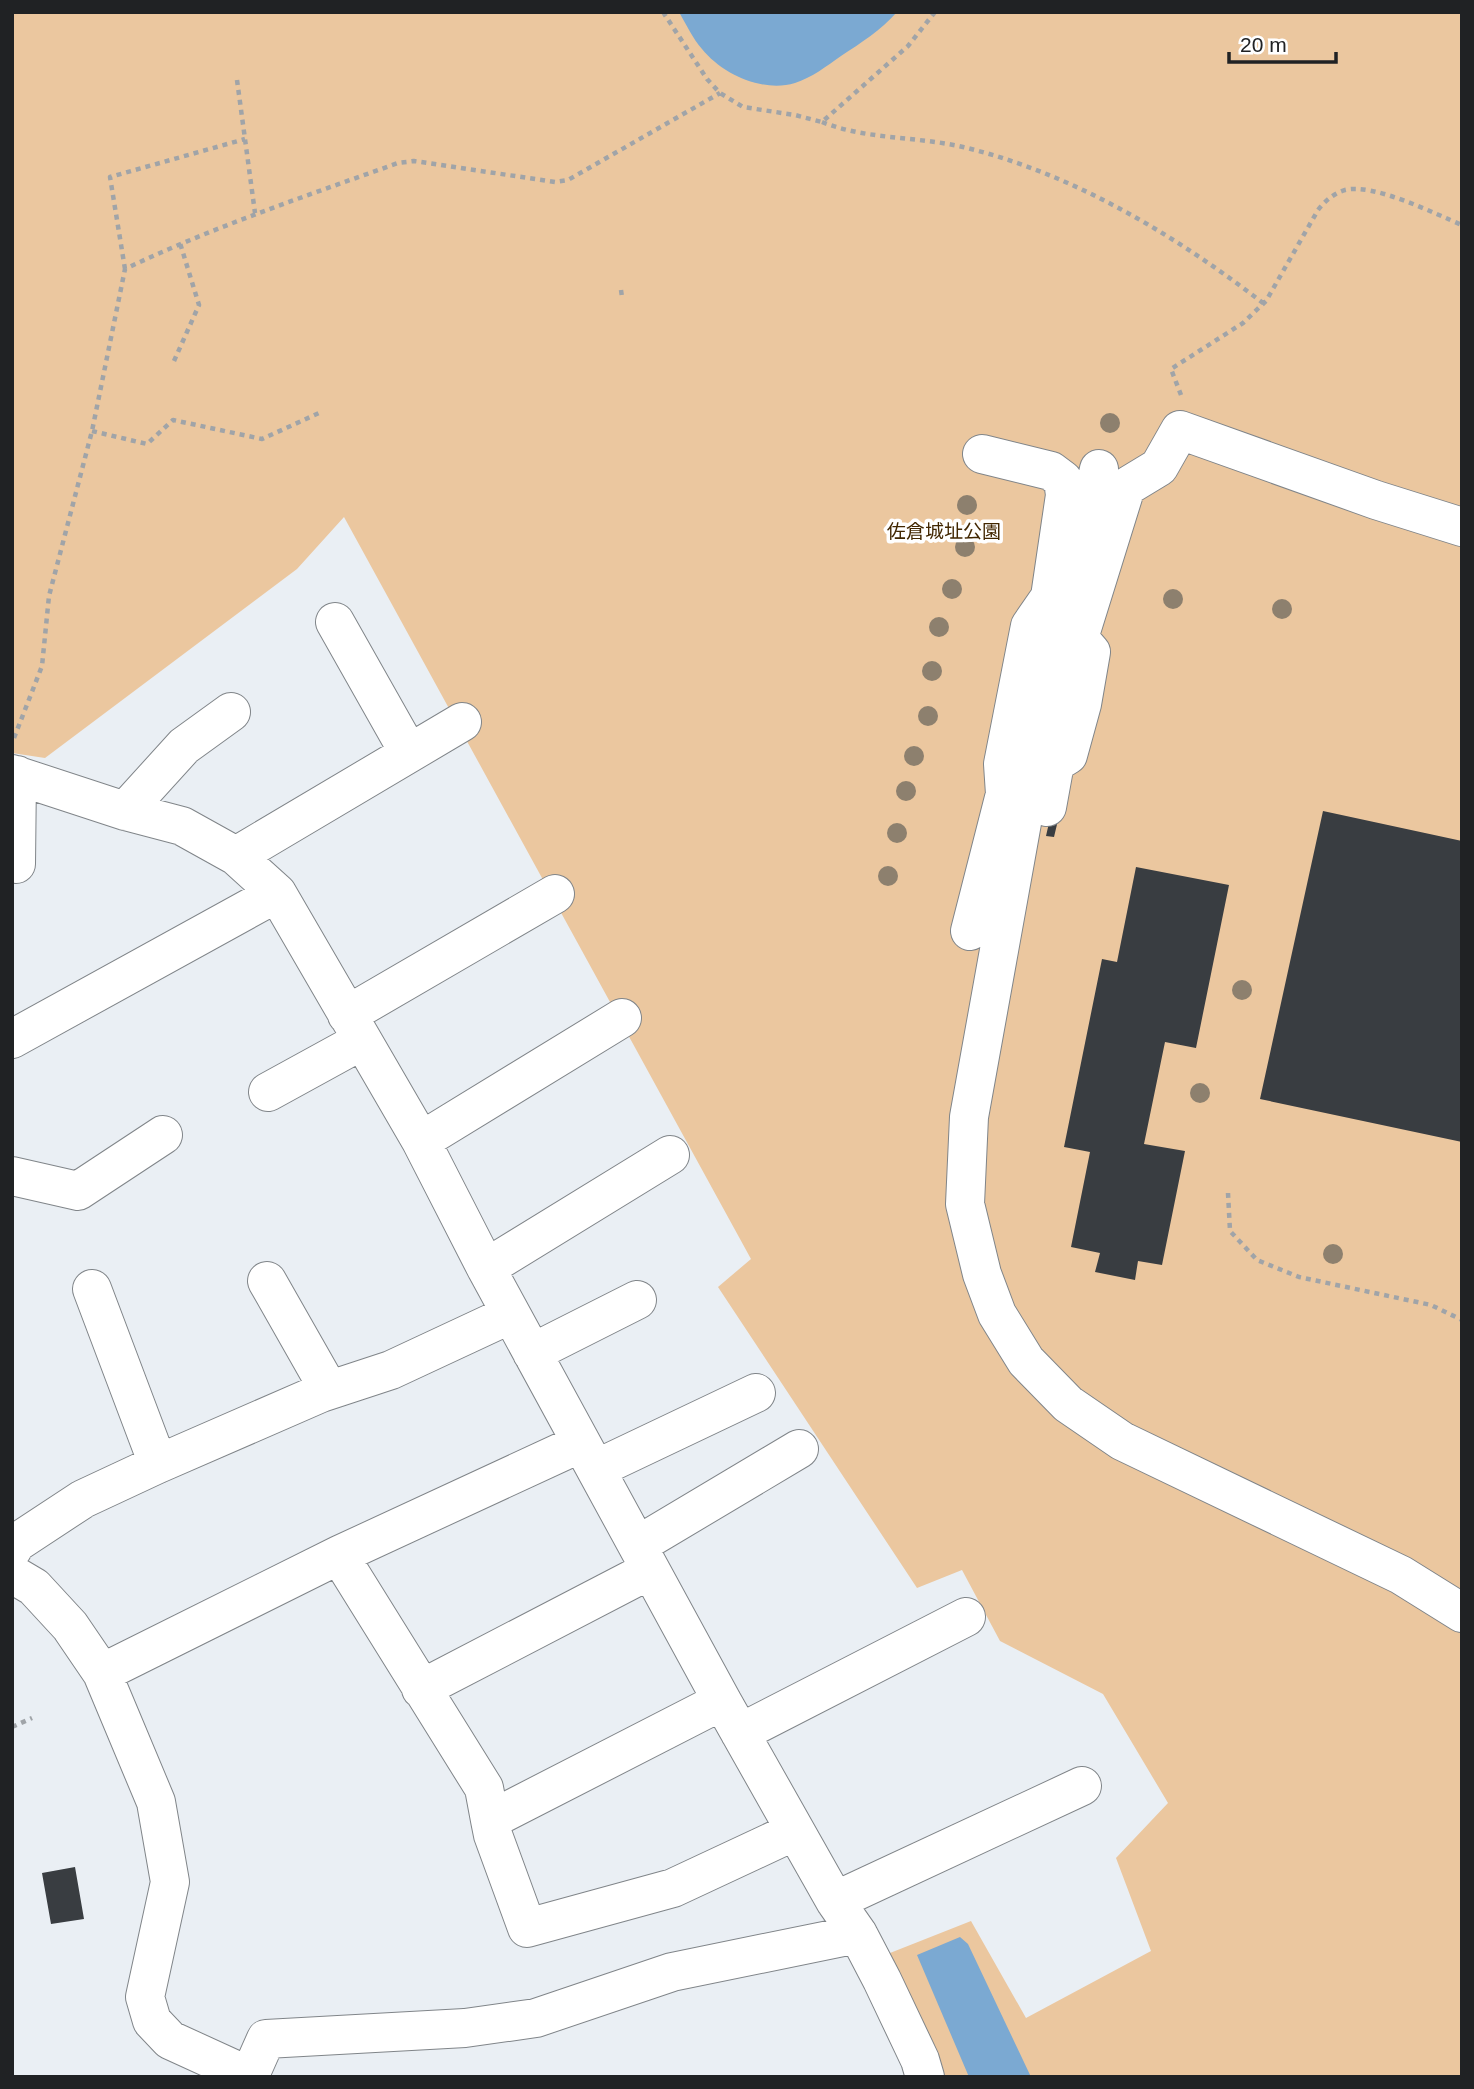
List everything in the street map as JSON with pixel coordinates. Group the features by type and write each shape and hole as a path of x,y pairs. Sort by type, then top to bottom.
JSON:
{"street":[{"path":"1025,937 1055,763 1068,755 1082,704 1091,652 1079,638 1082,628 1126,487 1158,467 1181,430 1376,500 1462,527"},
{"path":"970,931 1005,793 1003,764 1030,626 1050,597 1065,495 1063,480 1051,471 982,454"},
{"path":"1099,468 1025,806 969,1117 965,1204 982,1273 998,1314 1026,1361 1068,1404 1122,1441 1401,1575 1462,1614"},
{"path":"335,622 409,753"},
{"path":"125,811 184,746 231,712"},
{"path":"236,856 462,722"},
{"path":"16,863 14,764 125,811 182,826 236,856 277,893 421,1141 486,1268 740,1733 835,1901 858,1934 893,2003 925,2077"},
{"path":"12,1039 277,893"},
{"path":"268,1092 354,1028 555,894"},
{"path":"421,1141 622,1018"},
{"path":"12,1176 78,1191 163,1135"},
{"path":"486,1268 670,1155"},
{"path":"267,1281 329,1390"},
{"path":"92,1289 158,1464"},
{"path":"532,1353 637,1300"},
{"path":"12,1550 16,1544 83,1499 329,1390 391,1370 511,1314"},
{"path":"102,1673 339,1555 757,1393"},
{"path":"421,1689 644,1557 799,1450"},
{"path":"339,1555 484,1788 493,1835 527,1928 673,1888 795,1831"},
{"path":"12,1574 34,1587 70,1626 102,1673 156,1802 170,1882 145,1997 152,2021 170,2040 251,2076 266,2039 465,2028 536,2018 672,1972 858,1934"},
{"path":"740,1733 966,1617"},
{"path":"490,1820 722,1700"},
{"path":"835,1901 1082,1786"}],"path":[{"path":"663,12 707,79 720,93 743,107 796,115 839,129 960,146 1017,161 1169,235 1219,268 1263,303"},
{"path":"822,122 908,46 935,12"},
{"path":"237,80 255,214"},
{"path":"125,269 180,243 398,163 414,161 555,182 568,180 720,93"},
{"path":"14,764 42,666 49,596 92,432 125,269 110,177 245,139"},
{"path":"1181,430 1180,389 1171,369 1243,323 1263,303 1325,201 1339,192 1362,189 1378,192 1462,225"},
{"path":"174,361 200,305 180,243"},
{"path":"621,290 622,298"},
{"path":"92,432 147,444 173,420 262,439 319,413"},
{"path":"1228,1193 1230,1231 1257,1260 1298,1277 1431,1305 1462,1320"},
{"path":"12,1727 32,1718"}],"green space":[{"name":"佐倉城址公園","path":"12,12 1462,12 1462,2077 940,2077 890,1953 971,1921 1026,2018 1151,1951 1116,1858 1168,1803 1103,1694 1000,1641 962,1570 917,1588 718,1287 751,1259 344,517 297,569 45,758 12,753"}],"water":[{"path":"679,12 897,12 870,36 819,71 795,83 770,85 744,79 710,58"},
{"path":"960,1937 968,1944 1031,2077 969,2077 917,1955"}],"building":[{"path":"1323,811 1462,841 1462,1142 1260,1099"},
{"path":"1051,814 1059,816 1054,837 1046,836"},
{"path":"1136,867 1229,885 1196,1048 1165,1042 1144,1144 1185,1151 1162,1265 1138,1261 1135,1280 1095,1272 1100,1253 1071,1247 1090,1152 1064,1147 1102,959 1117,962"},
{"path":"75,1867 84,1919 51,1924 42,1873"}]}
